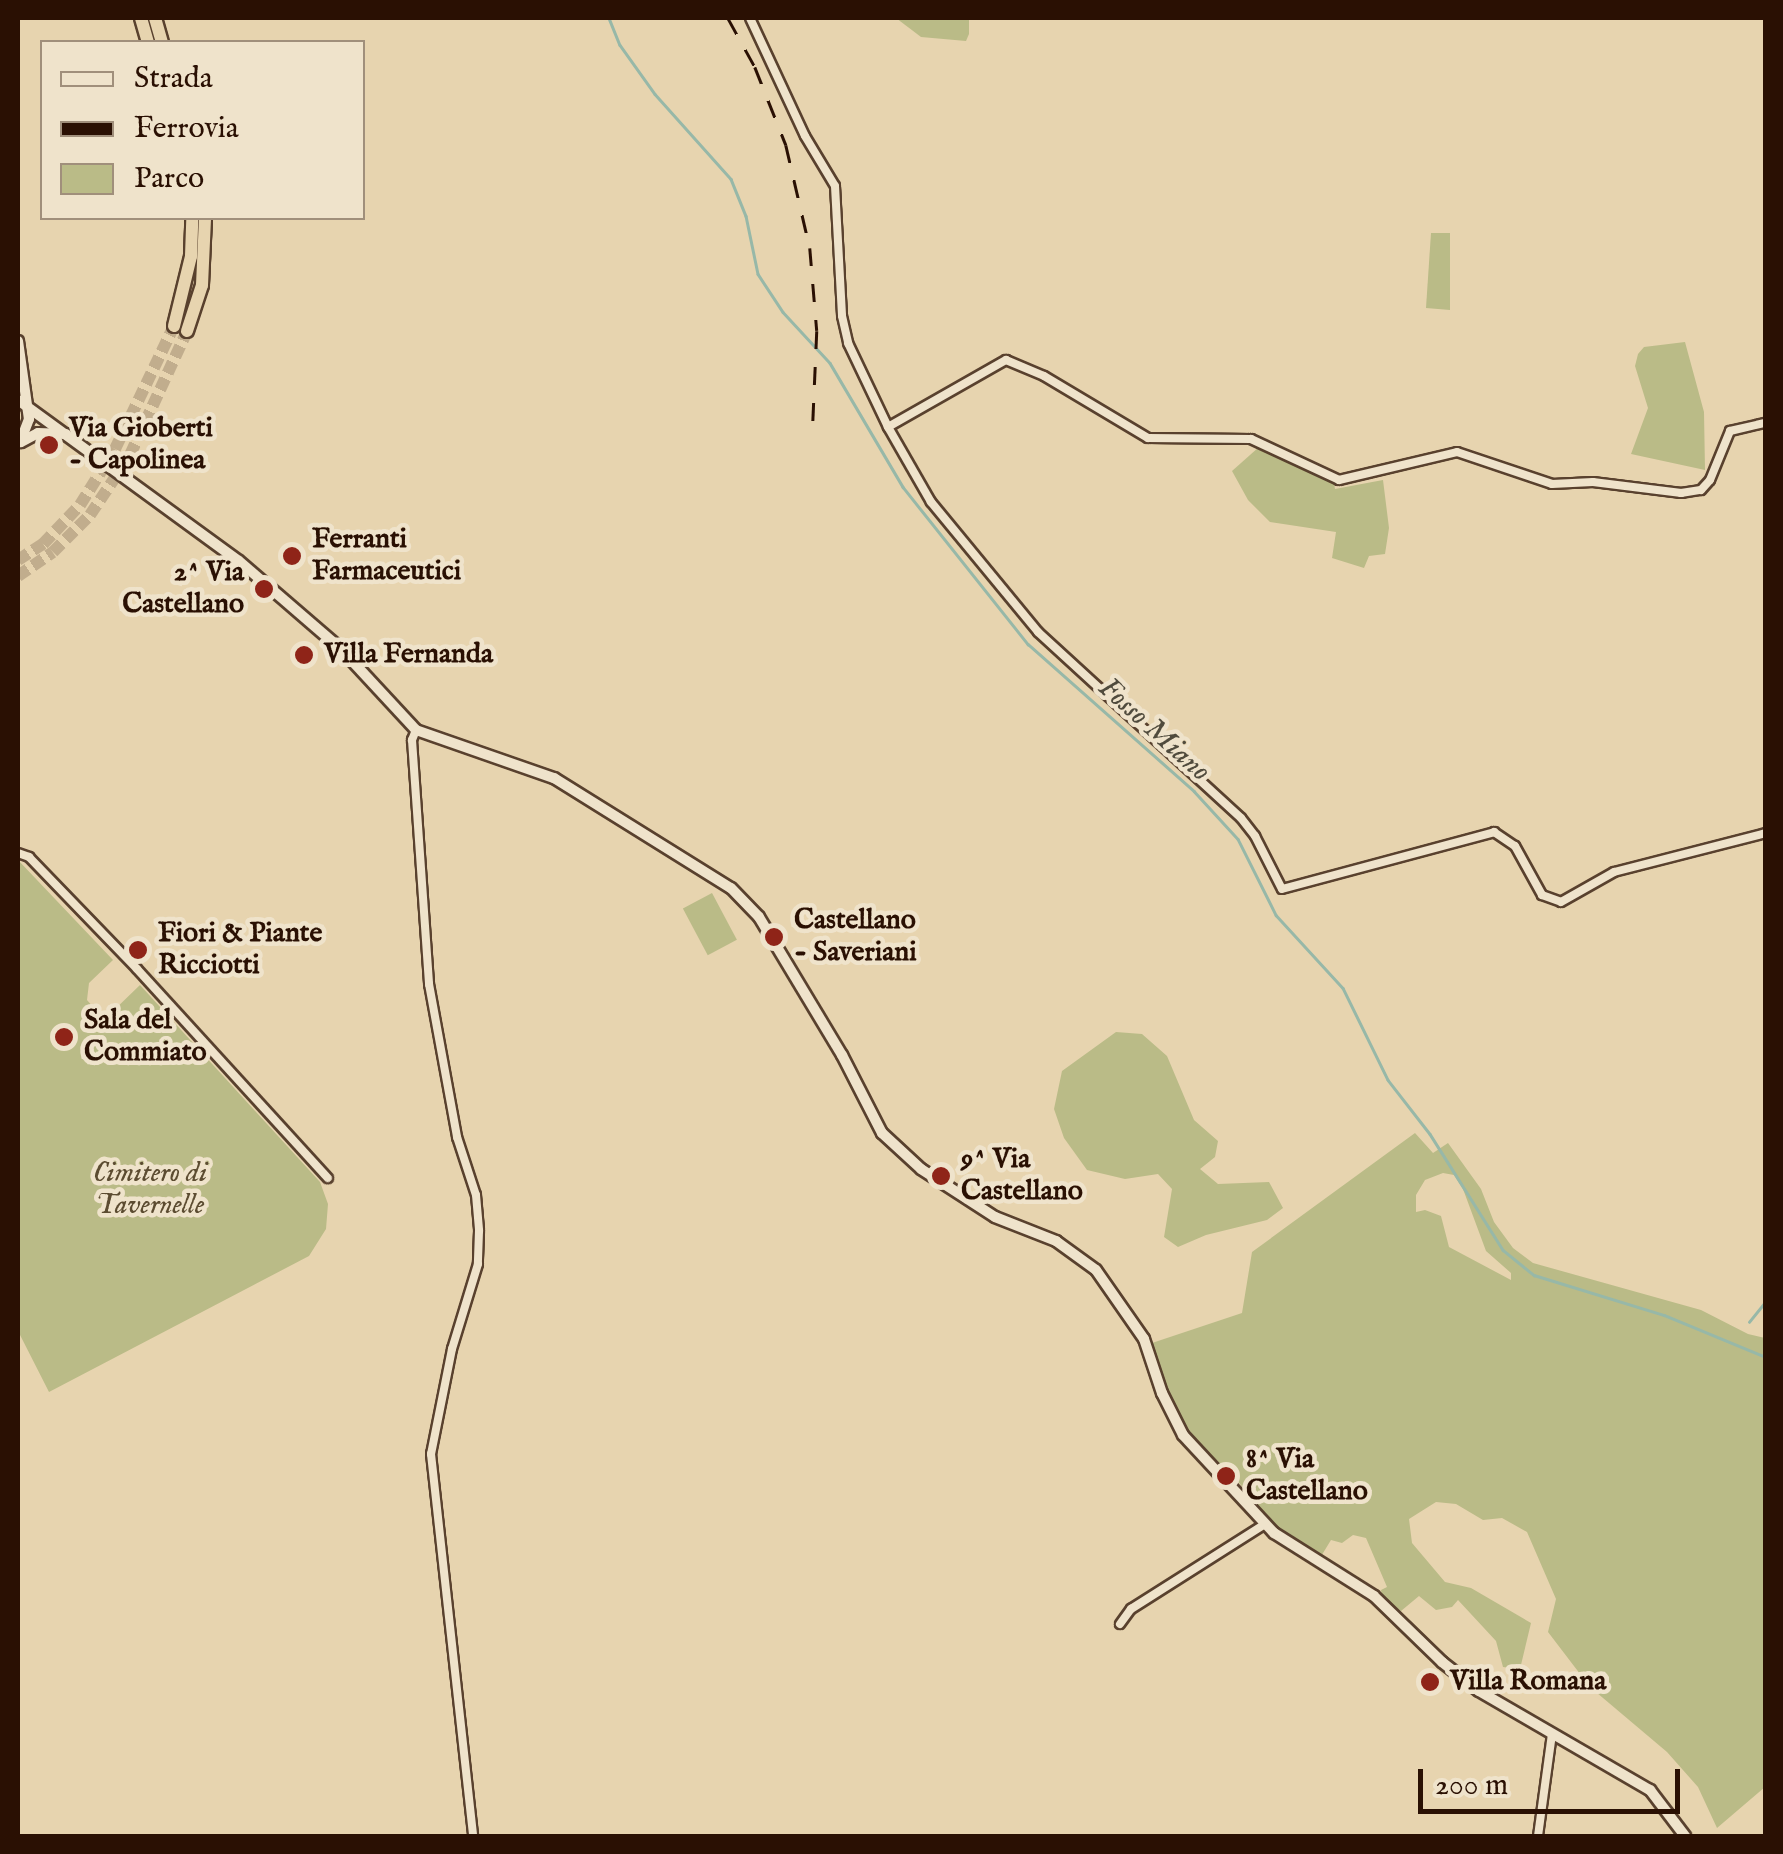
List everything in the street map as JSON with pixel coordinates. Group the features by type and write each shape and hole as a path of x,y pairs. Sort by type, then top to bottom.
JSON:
{"highway":[{"path":"192,220 181,329 202,285 206,220"}],"street":[{"path":"750,18 805,136 834,186 842,316 848,343 888,426 932,502 1038,632 1241,818 1256,836 1282,889 1494,832 1511,840 1542,895 1561,902 1614,872 1766,832"},
{"path":"18,341 22,401 29,420 19,444"},
{"path":"888,426 1006,360 1044,376 1148,438 1251,439 1339,480 1457,452 1552,484 1593,482 1680,493 1702,490 1730,431 1766,422"},
{"path":"22,401 164,502 319,629 416,730 568,785 642,836 712,874 747,902 834,1040 882,1133 921,1169 995,1217 1056,1241 1096,1270 1144,1339 1162,1393 1183,1435 1265,1524 1282,1540 1374,1596 1460,1677 1650,1790 1686,1836"},
{"path":"19,444 52,430 72,436"},
{"path":"416,730 412,740 429,984 457,1137 476,1194 479,1232 478,1264 452,1349 431,1454 473,1836"},
{"path":"18,852 29,858 125,956 328,1178"},
{"path":"1120,1624 1131,1609 1265,1524"},
{"path":"1538,1836 1552,1734"}],"green space":[{"path":"896,18 969,18 969,34 966,41 921,37"},
{"path":"1431,233 1450,233 1450,310 1426,308"},
{"path":"1685,342 1704,412 1705,470 1631,454 1648,408 1635,366 1638,354 1644,347"},
{"path":"1259,447 1334,483 1335,489 1383,480 1389,528 1385,554 1369,556 1364,568 1332,558 1336,532 1270,522 1248,500 1232,471"},
{"name":"Cimitero di Tavernelle","path":"18,860 113,960 89,983 87,1000 100,1015 110,1014 140,985 320,1182 328,1204 326,1229 309,1256 49,1392 18,1331"},
{"path":"712,893 737,940 708,955 683,908"},
{"path":"1116,1032 1142,1034 1167,1056 1194,1120 1218,1141 1215,1157 1200,1169 1218,1184 1269,1182 1283,1208 1267,1220 1206,1235 1178,1247 1164,1237 1172,1189 1158,1174 1125,1179 1087,1170 1064,1138 1054,1109 1062,1071"},
{"path":"1415,1133 1433,1153 1448,1143 1481,1189 1494,1222 1513,1248 1533,1263 1701,1310 1748,1334 1765,1338 1765,1787 1717,1828 1698,1787 1667,1752 1590,1687 1548,1632 1556,1599 1527,1532 1502,1518 1483,1520 1456,1504 1436,1502 1409,1519 1412,1543 1445,1582 1471,1588 1531,1623 1520,1669 1503,1667 1496,1641 1458,1600 1452,1607 1436,1610 1419,1596 1401,1611 1382,1597 1381,1590 1387,1587 1366,1538 1353,1535 1342,1543 1331,1540 1320,1558 1274,1528 1230,1471 1207,1455 1176,1415 1152,1343 1242,1313 1252,1252","holes":["1443,1173 1454,1175 1486,1251 1511,1273 1511,1280 1449,1247 1441,1216 1425,1210 1416,1212 1416,1195 1425,1180"]}],"waterway":[{"name":"Fosso Miano","path":"609,18 620,45 655,94 731,179 746,216 758,274 783,312 830,363 903,487 1028,644 1194,791 1238,839 1276,915 1343,988 1388,1080 1430,1134 1503,1250 1534,1275 1664,1315 1766,1357"},
{"path":"1749,1322 1766,1301"}],"tunnel":[{"path":"18,560 43,544 80,505 115,449 174,326"},
{"path":"18,576 53,552 90,515 130,455 187,331"}],"railway":[{"path":"728,18 755,67 786,145 810,248 817,331 813,422"}],"place":[{"name":"Via Gioberti - Capolinea","path":"49,445"},
{"name":"Ferranti Farmaceutici","path":"292,556"},
{"name":"2^ Via Castellano","path":"264,589"},
{"name":"Villa Fernanda","path":"304,655"},
{"name":"Castellano - Saveriani","path":"774,937"},
{"name":"Fiori & Piante Ricciotti","path":"138,950"},
{"name":"Sala del Commiato","path":"64,1037"},
{"name":"9^ Via Castellano","path":"941,1176"},
{"name":"8^ Via Castellano","path":"1226,1476"},
{"name":"Villa Romana","path":"1430,1682"}]}
